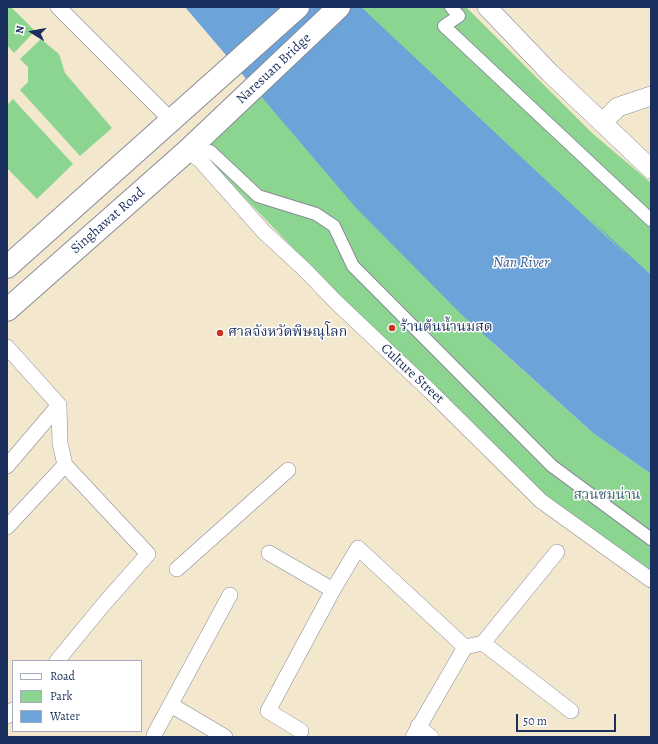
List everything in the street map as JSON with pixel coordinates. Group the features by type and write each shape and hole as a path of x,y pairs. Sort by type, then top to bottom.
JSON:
{"main road":[{"path":"7,268 298,7"},
{"name":"Naresuan Bridge","path":"209,130 340,7"},
{"name":"Singhawat Road","path":"7,310 193,156 209,130"}],"street":[{"path":"58,7 175,116"},
{"path":"451,7 459,16 444,26 651,220"},
{"path":"487,7 550,73 651,169"},
{"path":"602,123 618,107 651,96"},
{"path":"193,156 210,151 258,196 316,214 334,226 353,266 547,461 651,539"},
{"name":"Culture Street","path":"193,156 264,232 432,393 541,501 651,580"},
{"path":"7,347 59,405 60,444 64,465 148,554 103,605 58,660"},
{"path":"7,466 59,405"},
{"path":"7,527 64,465"},
{"path":"177,569 288,470"},
{"path":"301,731 268,711 333,590 358,548 465,647"},
{"path":"431,737 415,732 465,647 483,643 557,552"},
{"path":"269,554 333,590"},
{"path":"154,735 230,595"},
{"path":"483,643 572,711"},
{"path":"171,705 225,737"}],"green space":[{"path":"7,7 11,7 35,31 14,53 7,45"},
{"path":"355,7 466,7 592,133 651,183 651,281"},
{"path":"41,39 59,54 65,73 112,128 80,156 20,90 28,82 28,67 20,59"},
{"name":"สวนชมน่าน","path":"261,96 496,346 593,433 651,474 651,579 541,501 432,393 199,150"},
{"path":"13,99 73,164 37,199 7,168 7,105"}],"water":[{"name":"Nan River","path":"185,7 361,7 629,258 589,218 651,275 651,474 593,433 462,315 357,209"}],"place":[{"name":"ร้านต้นน้ำนมสด","path":"392,328"},
{"name":"ศาลจังหวัดพิษณุโลก","path":"220,333"}]}
